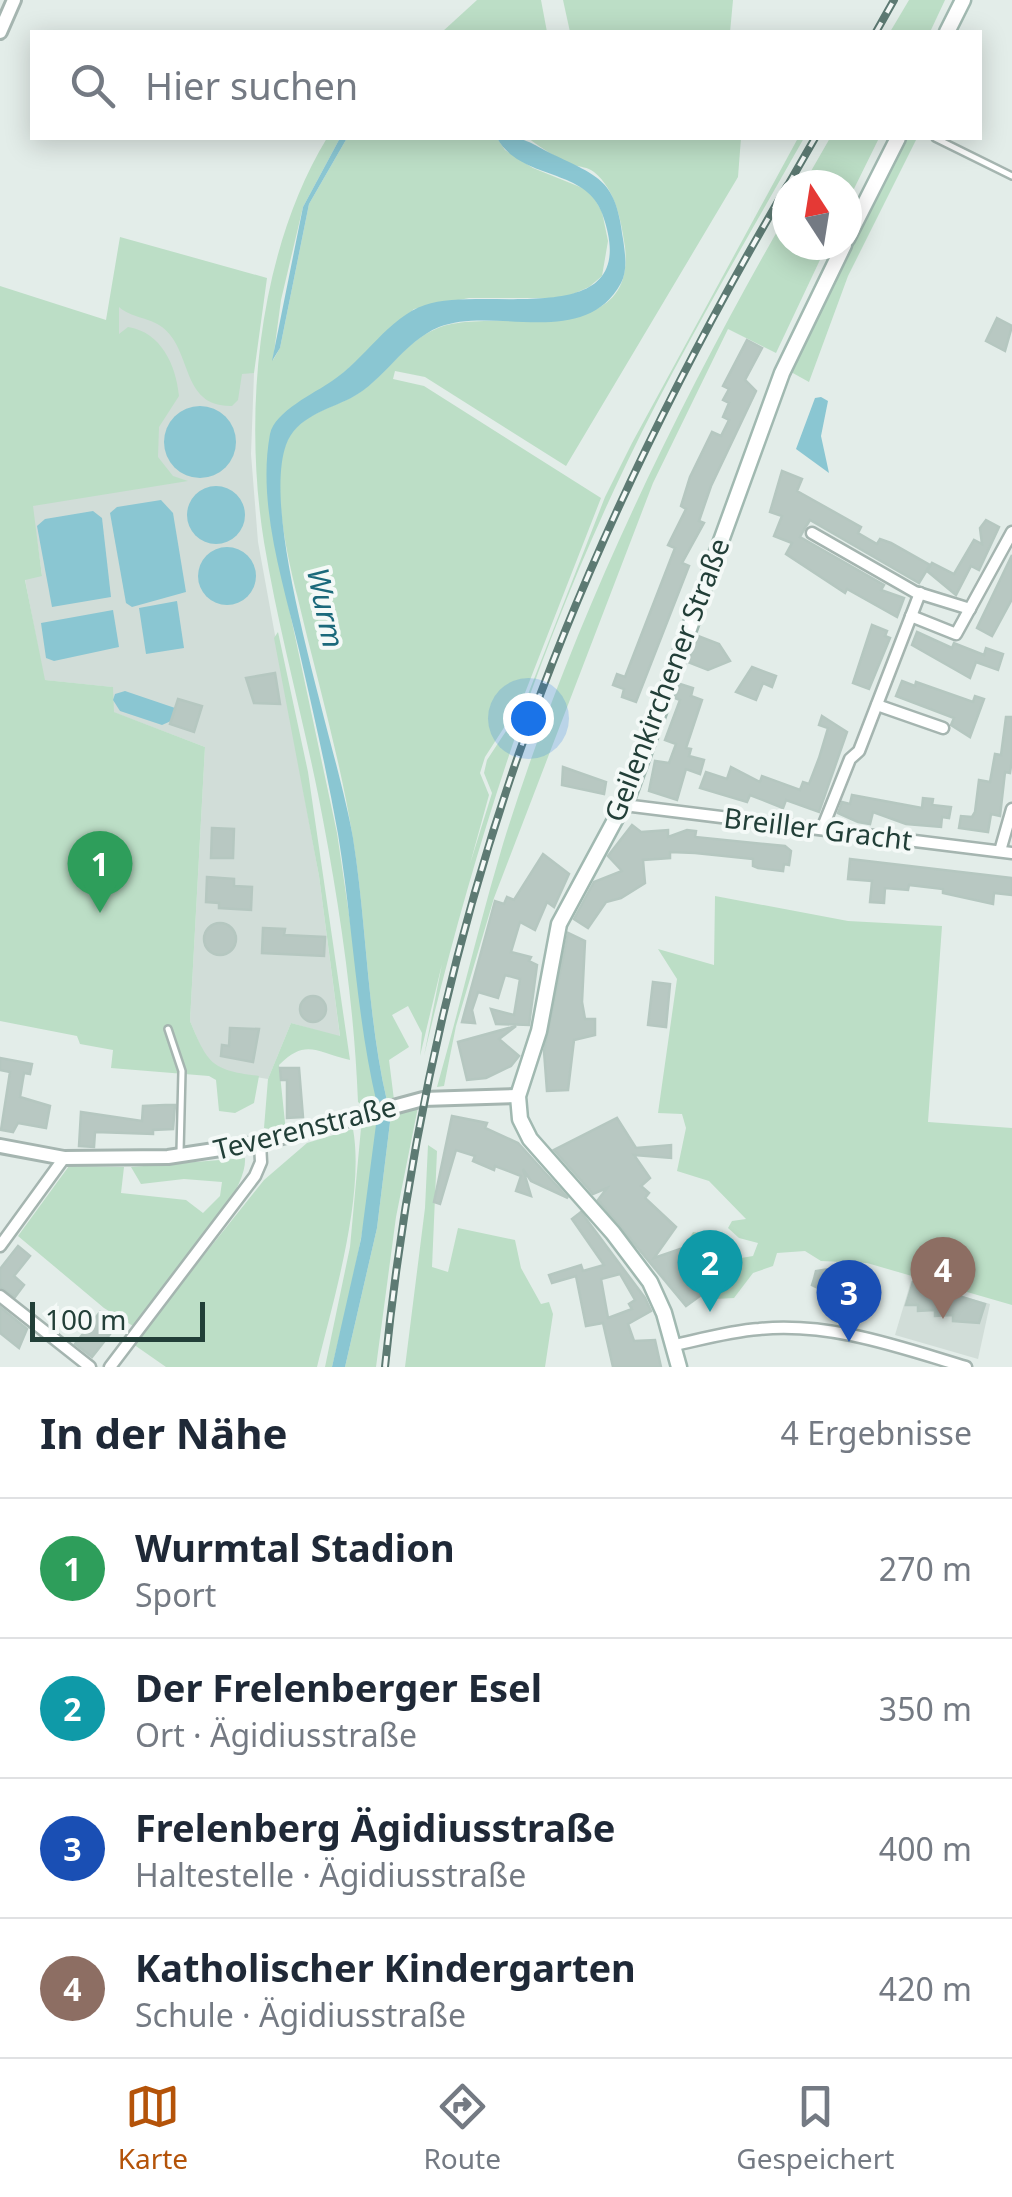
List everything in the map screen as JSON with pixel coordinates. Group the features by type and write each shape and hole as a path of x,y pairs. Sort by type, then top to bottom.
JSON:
{"main road":[{"path":"948,30 963,0"},
{"name":"Geilenkirchener Straße","path":"862,210 897,140"},
{"name":"Geilenkirchener Straße","path":"518,1096 539,1031 559,924 624,805 782,373 837,260"},
{"path":"518,1096 524,1131 636,1262 664,1313 679,1367"}],"street":[{"path":"0,32 14,0"},
{"path":"911,616 956,634 1012,532"},
{"path":"812,533 920,594 970,609"},
{"path":"822,830 920,594"},
{"path":"877,704 943,728"},
{"name":"Breiller Gracht","path":"624,805 1006,852"},
{"path":"1006,852 1012,809"},
{"name":"Teverenstraße","path":"0,1146 64,1158 180,1155 260,1143 431,1098 518,1096"},
{"path":"110,1367 255,1176 261,1162 260,1143"},
{"path":"0,1246 64,1158"},
{"path":"0,1296 90,1367"},
{"path":"674,1345 758,1328 797,1328 862,1336 966,1367"}],"lane":[{"path":"939,140 1012,176"},
{"path":"168,1029 182,1071 180,1155"}],"shaded area":[{"path":"128,255 251,291 243,373 254,373 251,454 258,542 319,876 340,1037 291,1023 268,1079 223,1072 205,1057 190,1021 205,747 113,712 112,687 44,680 25,579 42,575 32,506 119,301"},
{"path":"911,1281 990,1304 978,1359 895,1335"}],"green space":[{"path":"477,0 541,0 547,30 444,30"},
{"path":"563,0 733,0 730,30 570,30"},
{"path":"909,0 945,0 931,30 891,30"},
{"path":"326,140 339,140 303,207 281,300 273,360 280,348 309,204 346,140 498,140 505,150 533,168 590,191 602,212 608,241 602,276 589,287 564,298 469,298 414,309 339,377 278,421 270,438 273,533 337,833 377,1104 364,1107 358,1102 349,986 332,870 276,605 258,492 255,440 262,334 271,281 304,183"},
{"path":"531,140 741,140 738,177 566,466 425,377 395,371 393,379 424,386 601,498 523,698 485,757 480,773 489,795 470,864 492,793 484,773 487,760 525,702 605,497 772,186 772,195 658,400 584,558 529,697 482,839 424,1056 442,964 420,1056 422,1033 408,1006 392,1015 409,1047 389,1060 394,1100 387,1101 375,1036 348,808 285,538 280,495 283,455 288,439 300,424 362,391 425,334 461,323 556,319 585,313 608,301 623,280 625,247 619,217 612,197 594,172 561,160"},
{"path":"797,140 803,140 786,170 781,170"},
{"path":"829,140 878,140 862,173 812,170"},
{"path":"902,140 916,140 862,248 862,224"},
{"path":"120,237 267,278 254,373 242,374 238,400 232,406 215,404 195,388 179,349 162,327 119,307 119,334 128,327 140,330 158,343 170,362 179,396 159,427 158,457 173,476 188,481 33,506 42,576 25,580 45,680 113,687 114,712 205,747 190,1021 213,1062 230,1071 259,1076 254,1103 235,1113 219,1111 216,1080 209,1076 111,1068 113,1050 80,1044 77,1036 0,1021 0,286 106,320"},
{"path":"772,241 772,260 820,260 776,353 728,329 653,483 494,898 456,1026 444,1086 437,1087 503,844 560,681 628,521"},
{"path":"845,260 856,260 848,276 809,382 791,372"},
{"path":"278,632 308,772 350,1060 304,1049 279,1065 286,1132 264,1128 268,1079 291,1023 340,1036 319,876 274,638"},
{"path":"715,896 848,921 942,926 928,1122 1012,1128 1012,1305 867,1263 821,1261 805,1251 777,1253 773,1266 753,1273 734,1298 715,1299 707,1284 707,1262 689,1239 693,1232 721,1236 741,1258 753,1256 758,1243 739,1238 728,1228 732,1221 746,1219 709,1181 677,1171 686,1128 682,1114 658,1113 677,979 658,949 714,965"},
{"path":"418,1107 396,1217 376,1367 345,1367 377,1228 391,1114"},
{"path":"377,1117 371,1180 354,1274 332,1367 325,1367 350,1247 361,1128 365,1120"},
{"path":"353,1129 356,1156 351,1216 317,1367 166,1367 133,1344 264,1180 307,1143"},
{"path":"428,1145 437,1151 432,1267 448,1272 458,1228 515,1240 521,1268 541,1304 549,1302 553,1314 545,1367 405,1367 425,1208"},
{"path":"245,1158 233,1196 218,1220 133,1326 104,1308 18,1236 69,1166 124,1167 121,1193 186,1200 203,1213 220,1196 222,1182 184,1179 141,1184 131,1167"}],"water":[{"path":"339,140 346,140 309,204 280,348 272,361 303,207"},
{"path":"499,140 524,140 603,183 620,219 625,261 621,283 605,304 585,315 562,321 461,322 426,334 363,391 297,428 286,445 281,480 291,579 353,838 375,1036 387,1101 377,1104 364,1037 334,811 269,515 270,434 287,410 344,372 412,311 452,300 553,297 582,291 602,276 610,251 602,213 594,198 568,180 508,152"},
{"path":"815,398 828,401 821,436 829,473 796,449"},
{"path":"200,406 214,408 226,416 234,428 234,456 226,468 214,476 200,478 186,476 174,468 166,456 164,442 166,428 174,416 186,408"},
{"path":"216,486 236,495 245,515 236,535 216,544 196,535 187,515 196,495"},
{"path":"161,500 173,513 186,592 132,607 126,603 110,513 117,507"},
{"path":"93,511 102,518 111,597 52,607 37,526 45,519"},
{"path":"227,547 247,556 256,576 247,596 227,605 207,596 198,576 207,556"},
{"path":"177,601 184,648 146,654 139,608"},
{"path":"113,610 119,647 54,661 46,658 41,623"},
{"path":"125,691 175,708 171,721 162,725 120,711 113,700 115,694"},
{"path":"391,1114 377,1228 345,1367 332,1367 361,1239 377,1117"}],"building":[{"path":"997,318 1012,326 1005,351 986,341"},
{"path":"747,340 762,348 745,380 756,391 711,486 699,521 704,523 682,563 689,566 636,702 622,697 624,689 613,685 617,674 625,677 675,548 668,545 686,509 681,506 690,477 712,432 721,436 729,420 723,417 729,403 723,400 729,389 723,386"},
{"path":"782,471 802,479 797,491 861,527 858,533 877,544 880,539 891,543 930,565 919,583 810,520 800,537 884,585 881,590 904,598 897,617 847,589 845,593 786,554 792,543 774,536 782,516 770,512"},
{"path":"986,520 999,527 979,570 971,566 956,595 927,571 932,563 954,574 974,540 982,544 980,528"},
{"path":"1012,555 1012,599 992,636 977,628"},
{"path":"872,625 887,631 885,636 890,638 869,689 853,683"},
{"path":"917,632 952,648 954,643 984,655 986,648 1003,654 998,670 976,662 970,678 912,645"},
{"path":"698,636 719,644 730,661 708,670 688,662"},
{"path":"752,667 776,676 772,687 763,683 756,700 736,692"},
{"path":"275,673 280,704 254,703 246,678"},
{"path":"902,681 915,686 916,682 973,702 975,696 984,699 970,737 951,725 954,718 896,696"},
{"path":"680,684 693,688 691,696 702,700 686,748 691,749 689,756 704,760 700,774 686,769 677,800 649,791 655,761 669,763 676,744 665,740 680,700 675,698"},
{"path":"178,699 202,706 194,732 170,724"},
{"path":"822,716 847,732 819,812 786,800 783,808 750,795 747,802 700,788 706,772 727,779 731,767 760,782 762,776 800,790 803,782 809,784 828,728 819,725"},
{"path":"1006,717 1012,717 1012,759 1010,773 1005,772 1000,816 991,814 988,832 959,828 961,816 972,817 975,812 979,780 990,782 995,754 1001,755"},
{"path":"563,767 606,782 604,794 562,785"},
{"path":"852,795 922,808 923,798 933,799 932,805 951,807 949,818 942,817 941,827 906,824 873,812 870,824 838,813 842,802 850,804"},
{"path":"632,825 641,832 668,830 668,837 687,830 696,831 695,837 785,846 791,851 789,865 784,864 783,871 753,866 753,859 670,852 670,858 643,860 645,883 606,902 588,928 574,919 594,882 622,871 608,856"},
{"path":"212,828 234,829 233,858 211,858"},
{"path":"543,854 569,874 554,907 547,902 535,930 520,922 511,952 531,957 529,961 537,965 529,1025 496,1024 491,1009 514,1015 520,979 505,975 498,998 478,992 472,1010 475,1023 462,1022 495,901 504,904 507,897 514,900"},
{"path":"850,859 1012,878 1012,895 994,893 993,904 943,893 943,889 909,885 908,890 885,888 884,903 870,902 872,881 848,879"},
{"path":"207,877 234,879 234,886 252,887 251,910 219,908 219,903 206,902"},
{"path":"220,923 231,928 236,939 231,950 220,955 209,950 204,939 209,928"},
{"path":"263,928 285,929 284,935 325,937 324,956 262,953"},
{"path":"568,933 585,941 582,1002 585,1019 595,1019 595,1035 574,1040 568,1090 547,1091 544,1051"},
{"path":"653,982 670,984 666,1027 648,1025"},
{"path":"313,996 322,1000 326,1009 322,1018 313,1022 304,1018 300,1009 304,1000"},
{"path":"516,1026 499,1039 519,1056 511,1066 486,1078 467,1080 458,1042"},
{"path":"230,1028 259,1029 253,1062 221,1056 222,1045 229,1046"},
{"path":"0,1058 32,1064 30,1074 24,1073 20,1097 50,1106 46,1128 18,1123 13,1132 1,1130 10,1072 0,1070"},
{"path":"280,1068 299,1068 303,1117 287,1118 287,1080 281,1080"},
{"path":"175,1105 173,1129 153,1130 153,1134 95,1132 94,1147 79,1146 81,1112 142,1121 143,1106"},
{"path":"452,1116 487,1123 485,1128 518,1143 568,1198 531,1181 523,1169 531,1196 516,1191 521,1176 495,1166 494,1170 473,1161 475,1156 456,1150 440,1204 434,1202"},
{"path":"617,1118 636,1148 671,1145 671,1158 634,1155 650,1178 641,1186 649,1193 645,1198 676,1227 654,1258 686,1247 699,1264 704,1263 704,1276 711,1271 719,1282 686,1306 598,1200 607,1188 593,1194 554,1150"},
{"path":"581,1212 645,1298 651,1311 628,1324 634,1341 655,1340 661,1367 613,1367 603,1323 586,1326 576,1276 552,1283 549,1275 581,1265 583,1271 604,1265 572,1219","holes":["620,1274 635,1300 629,1304 632,1309 608,1318 601,1279"]},
{"path":"18,1246 30,1256 14,1276 24,1285 15,1297 0,1287 0,1269"},
{"path":"829,1269 851,1276 858,1269 870,1270 870,1282 880,1291 875,1304 863,1306 856,1315 844,1305 820,1297 822,1290 812,1285 816,1271"},
{"path":"913,1282 985,1304 979,1323 953,1321 953,1315 935,1316 935,1310 918,1311 918,1305 906,1305"},
{"path":"0,1307 27,1329 19,1348 0,1333"},
{"path":"100,1312 121,1320 92,1357 75,1344"}],"railway":[{"path":"877,30 894,0"},
{"path":"797,170 814,140"},
{"path":"385,1367 406,1205 435,1050 473,900 519,754 573,610 636,469 772,213"}],"place":[{"name":"Wurmtal Stadion","path":"100,913"},
{"name":"Der Frelenberger Esel","path":"710,1312"},
{"name":"Katholischer Kindergarten","path":"943,1319"},
{"name":"Frelenberg Ägidiusstraße","path":"849,1342"}],"water label":[{"name":"Wurm","path":"325,608"}]}
